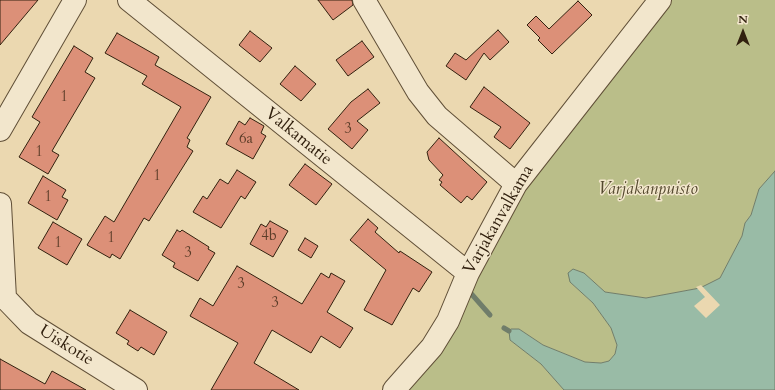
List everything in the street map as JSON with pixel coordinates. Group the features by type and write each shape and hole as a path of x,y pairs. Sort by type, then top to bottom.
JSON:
{"street":[{"path":"0,130 75,0"},
{"name":"Valkamatie","path":"129,0 468,273"},
{"path":"364,0 418,92 437,116 516,184"},
{"name":"Varjakanvalkama","path":"394,390 432,347 448,321 468,273 516,184 660,0"},
{"path":"0,204 2,298"},
{"name":"Uiskotie","path":"2,298 29,323 136,390"}],"green space":[{"name":"Varjakanpuisto","path":"667,0 775,0 775,171 759,189 751,215 745,223 742,236 720,278 700,288 646,298 605,292 584,273 573,269 570,282 593,303 611,328 617,345 615,354 609,361 601,363 585,362 543,345 519,329 510,340 541,364 564,390 397,390 509,205"}],"shaded area":[{"path":"775,171 775,390 564,390 541,364 510,340 509,331 511,329 519,329 543,345 585,362 601,363 609,361 615,354 617,345 611,328 593,303 570,282 568,273 573,269 584,273 605,292 646,298 700,288 720,278 742,236 745,223 751,215 759,189"}],"pier":[{"path":"701,285 720,305 706,318 694,306 705,297 696,287"}],"building":[{"path":"0,0 38,0 0,45"},
{"path":"318,0 352,0 353,5 333,20"},
{"path":"578,1 592,15 552,54 538,40 540,38 527,25 536,16 549,29"},
{"path":"498,30 509,42 490,60 484,53 466,80 446,66 455,53 466,60"},
{"path":"250,31 272,48 260,62 239,45"},
{"path":"117,33 159,57 155,65 211,97 187,138 190,140 187,147 193,151 149,221 144,218 120,259 112,254 110,258 87,245 105,216 114,222 181,107 142,84 147,76 105,53"},
{"path":"362,41 374,57 348,76 336,60"},
{"path":"74,46 93,58 85,72 95,78 52,151 59,155 48,174 19,157 40,122 32,117"},
{"path":"295,66 316,84 301,101 280,84"},
{"path":"484,87 530,123 510,149 494,137 501,127 470,107"},
{"path":"368,89 380,103 357,121 368,130 352,149 328,129 351,102"},
{"path":"250,118 264,126 261,133 266,136 253,159 226,144 239,121 245,125"},
{"path":"439,138 487,182 472,200 467,196 461,203 440,185 442,182 439,180 443,175 429,160 427,152"},
{"path":"305,164 332,184 316,205 289,185"},
{"path":"237,170 256,182 245,199 241,196 221,228 193,212 203,196 207,199 220,179 228,184"},
{"path":"43,176 66,190 62,197 68,200 57,220 28,203"},
{"path":"368,219 378,228 375,232 399,253 400,251 432,272 419,292 413,288 392,325 364,310 386,270 350,240"},
{"path":"270,221 288,231 273,257 250,244 261,224 266,227"},
{"path":"53,222 82,239 67,265 38,248"},
{"path":"177,230 180,232 182,230 209,247 208,249 215,253 198,281 173,267 175,263 162,255"},
{"path":"305,238 318,246 311,258 298,250"},
{"path":"237,266 302,304 321,273 329,278 331,273 345,281 327,312 353,328 340,348 321,336 311,353 272,330 254,363 299,390 211,390 238,343 190,316 200,298 213,306"},
{"path":"130,310 167,332 154,355 141,347 138,351 127,344 129,341 116,333"},
{"path":"0,359 45,384 52,371 86,390 0,390"}],"waterway":[{"path":"468,290 490,315"},
{"path":"504,328 509,331"}]}
